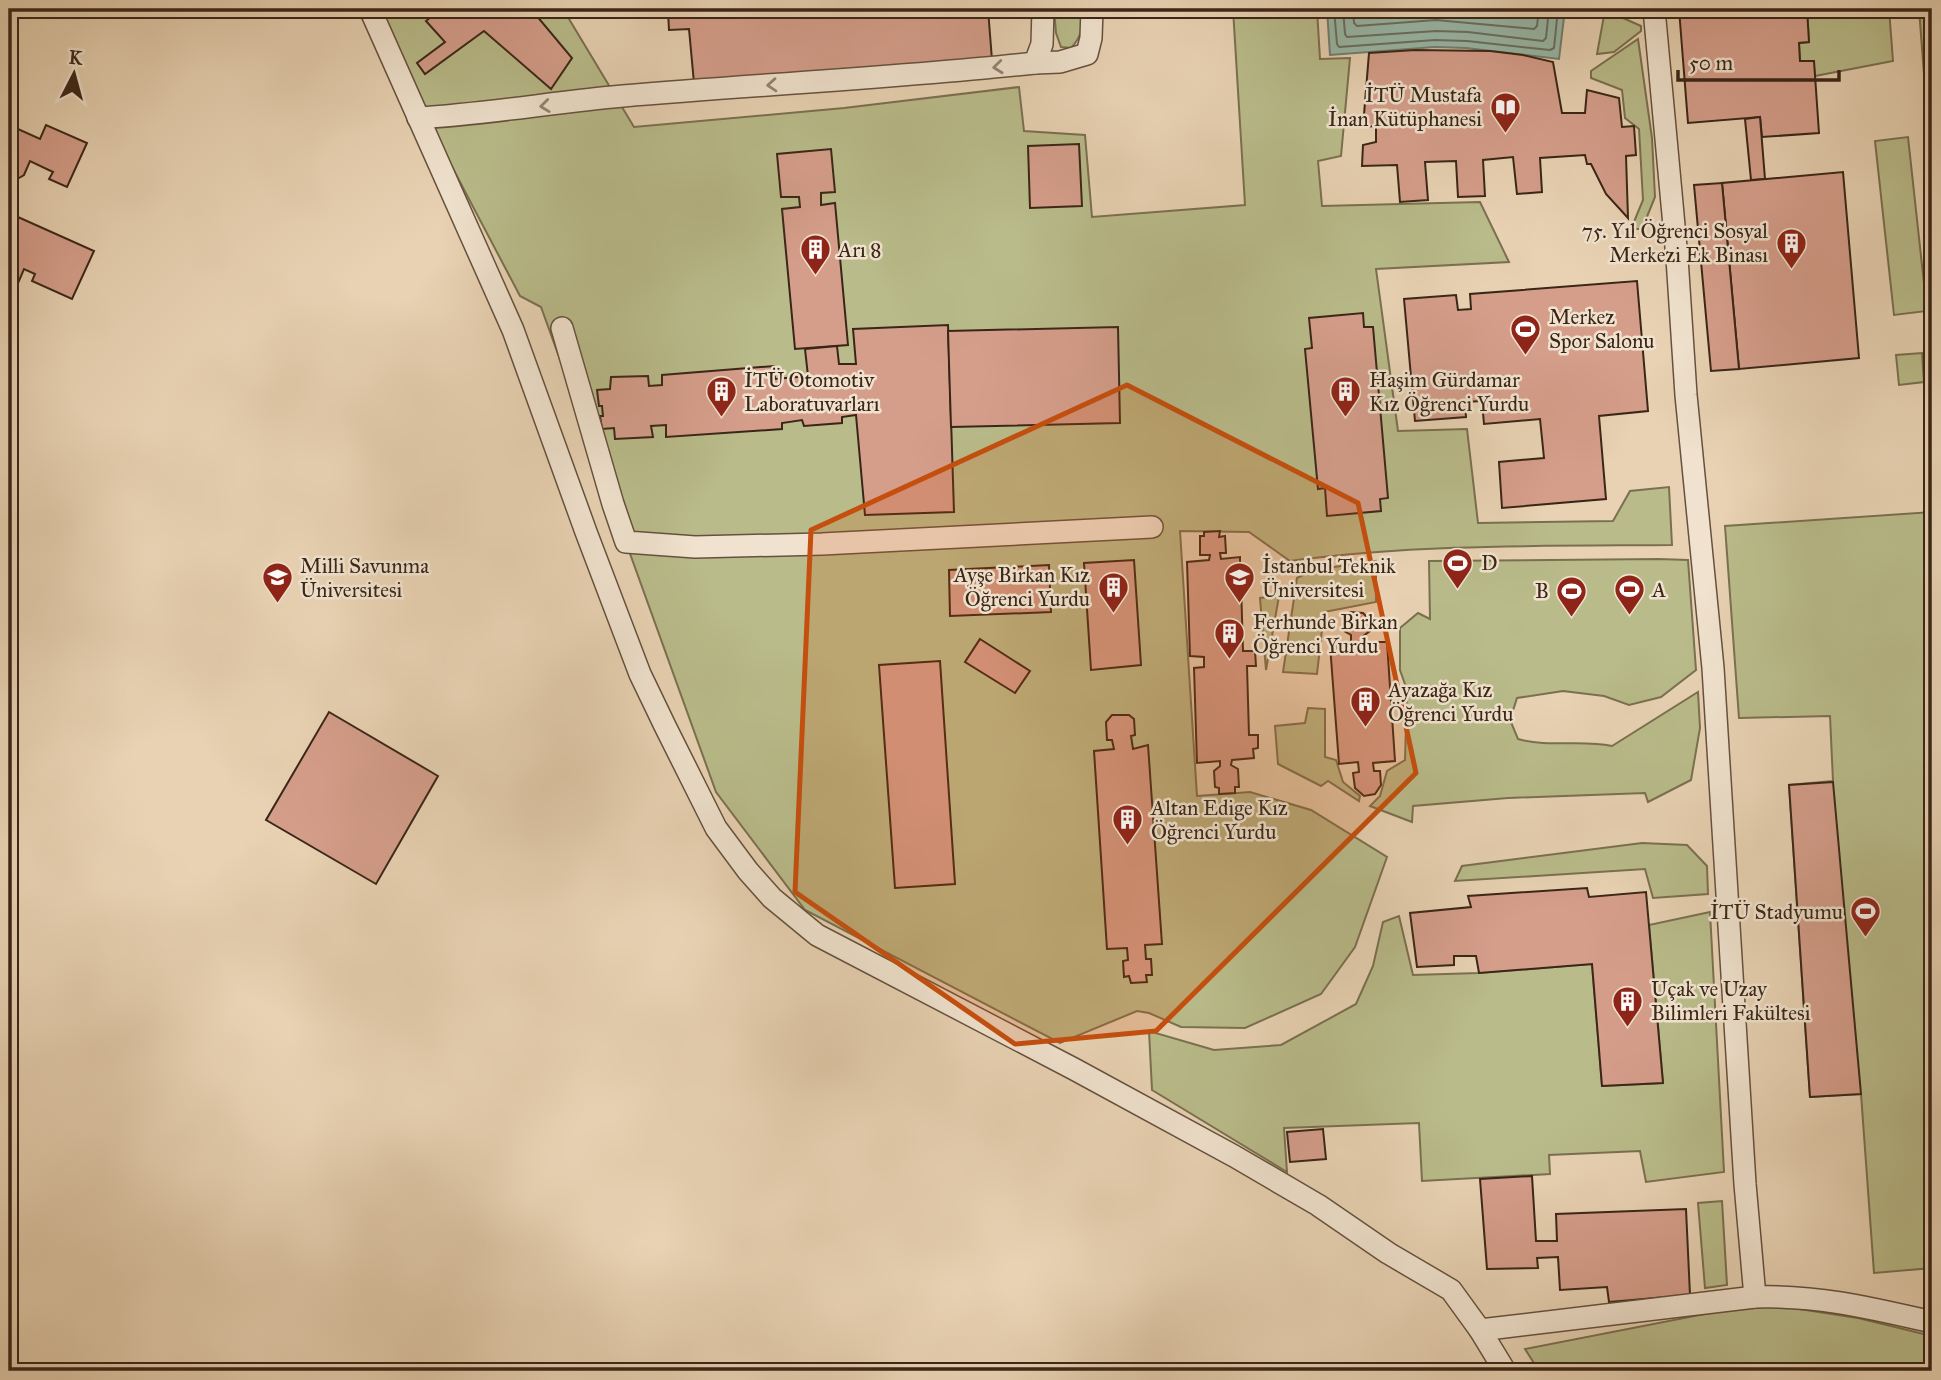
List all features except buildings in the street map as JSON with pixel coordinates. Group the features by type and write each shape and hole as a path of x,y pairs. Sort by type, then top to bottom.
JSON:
{"street":[{"path":"370,9 513,330 640,674 716,828 748,871 772,898 817,935 1234,1156 1318,1205 1388,1253 1451,1290 1480,1330 1504,1371"},
{"path":"1035,63 1042,44 1043,9"},
{"path":"418,118 472,115 620,96 1060,62 1087,54 1091,38 1092,9"},
{"path":"1654,9 1677,258 1686,395 1713,668 1745,1184 1755,1297"},
{"path":"562,328 626,542 695,547 822,544 1152,527"},
{"path":"1480,1330 1755,1297 1794,1296 1856,1305 1932,1322"}],"highlighted area":[{"path":"1127,385 1358,503 1416,773 1156,1031 1015,1044 795,892 811,530"}],"green space":[{"path":"377,9 563,9 634,127 844,108 1019,87 1024,131 1085,135 1092,217 1245,205 1233,9 1317,9 1320,59 1350,58 1341,156 1318,161 1322,206 1480,202 1509,262 1376,269 1398,431 1467,429 1478,523 1613,521 1630,491 1669,487 1672,545 1432,549 1290,561 1249,532 1180,531 1197,796 1250,792 1311,810 1387,857 1355,947 1321,994 1245,1028 1181,1027 1149,1013 1137,1011 1060,1043 805,910 716,792 541,307 520,296 440,144"},
{"path":"1054,9 1082,9 1081,30 1071,48 1061,47 1056,33"},
{"path":"1807,9 1889,9 1893,61 1815,76 1813,61 1800,61 1799,43 1809,42"},
{"path":"1919,9 1932,9 1932,86 1925,87"},
{"path":"1605,10 1641,26 1641,31 1614,52 1597,54"},
{"path":"1638,39 1652,138 1655,197 1642,229 1631,229 1643,200 1639,129 1625,118 1622,90 1591,78 1591,71"},
{"path":"1908,137 1927,311 1894,315 1875,141"},
{"path":"1922,353 1924,382 1899,385 1896,355"},
{"name":"İTÜ Stadyumu","path":"1932,512 1932,1268 1874,1273 1861,1094 1810,1097 1789,785 1833,781 1830,716 1739,718 1725,526"},
{"path":"1688,560 1696,670 1661,697 1629,705 1604,696 1563,691 1517,698 1510,720 1518,739 1541,743 1612,746 1698,692 1700,728 1691,780 1648,802 1645,793 1508,798 1413,806 1412,822 1370,806 1380,796 1387,771 1405,760 1407,690 1400,670 1400,628 1418,613 1430,619 1429,561"},
{"path":"1376,561 1376,602 1324,612 1317,674 1283,672 1297,578 1313,570"},
{"path":"1279,596 1266,670 1260,598"},
{"path":"1308,708 1325,709 1325,757 1336,760 1343,782 1360,796 1359,801 1328,781 1321,786 1278,764 1275,726 1305,723"},
{"path":"1642,843 1687,845 1707,866 1708,894 1653,898 1645,869 1455,881 1462,866"},
{"path":"1710,912 1724,1172 1646,1182 1640,1151 1549,1155 1550,1174 1422,1181 1419,1123 1284,1128 1287,1172 1152,1090 1149,1031 1214,1050 1281,1045 1356,1004 1373,966 1383,922 1399,916 1413,975 1592,964 1602,1086 1663,1083 1649,925"},
{"path":"1722,1201 1727,1285 1705,1288 1698,1203"},
{"path":"1761,1303 1858,1318 1932,1336 1932,1371 1539,1371 1525,1349"}],"water":[{"path":"1327,9 1565,9 1559,59 1435,47 1330,55"}],"place":[{"name":"İTÜ Mustafa İnan Kütüphanesi","path":"1505,134"},
{"name":"75. Yıl Öğrenci Sosyal Merkezi Ek Binası","path":"1791,270"},
{"name":"Arı 8","path":"815,277"},
{"name":"Merkez Spor Salonu","path":"1526,356"},
{"name":"İTÜ Otomotiv Laboratuvarları","path":"721,419"},
{"name":"Haşim Gürdamar Kız Öğrenci Yurdu","path":"1346,419"},
{"name":"D","path":"1458,590"},
{"name":"Milli Savunma Üniversitesi","path":"277,605"},
{"name":"İstanbul Teknik Üniversitesi","path":"1239,605"},
{"name":"Ayşe Birkan Kız Öğrenci Yurdu","path":"1113,614"},
{"name":"A","path":"1629,617"},
{"name":"B","path":"1572,618"},
{"name":"Ferhunde Birkan Öğrenci Yurdu","path":"1230,661"},
{"name":"Ayazağa Kız Öğrenci Yurdu","path":"1365,729"},
{"name":"Altan Edige Kız Öğrenci Yurdu","path":"1128,847"},
{"name":"İTÜ Stadyumu","path":"1866,939"},
{"name":"Uçak ve Uzay Bilimleri Fakültesi","path":"1628,1028"}]}
